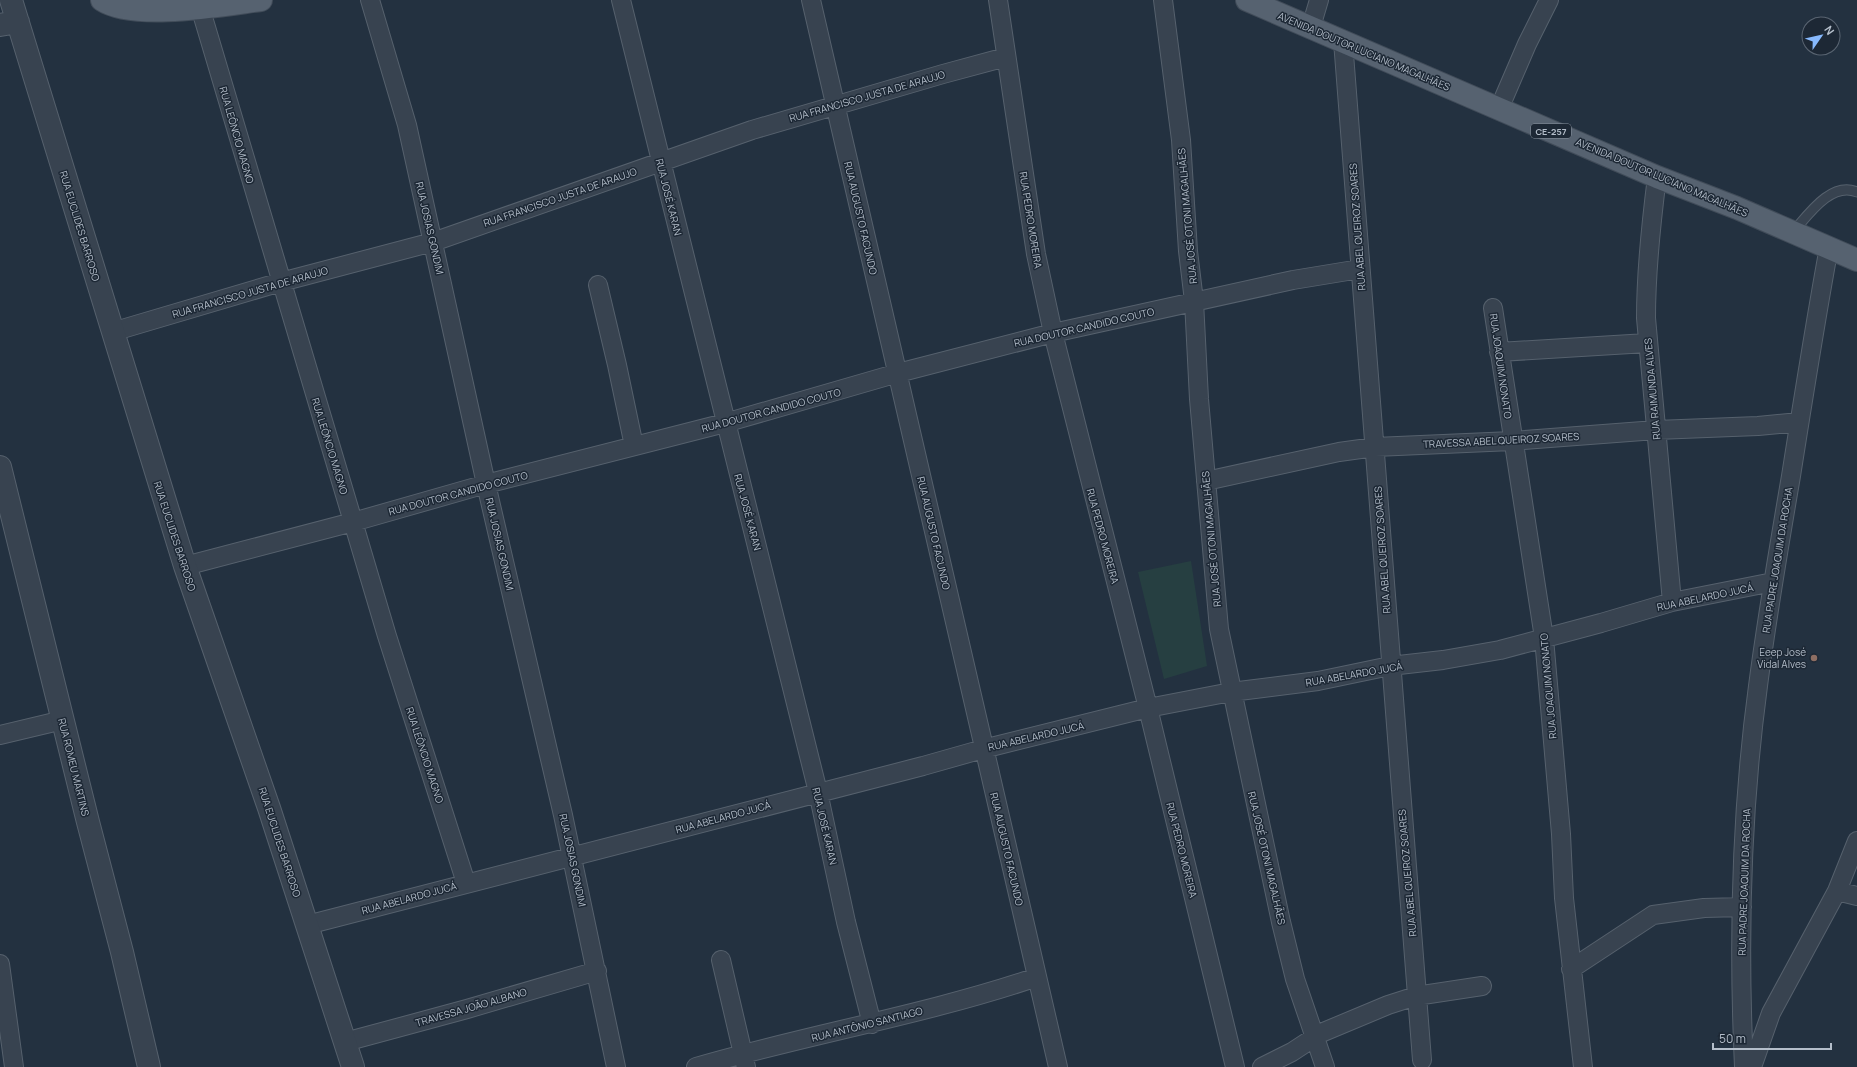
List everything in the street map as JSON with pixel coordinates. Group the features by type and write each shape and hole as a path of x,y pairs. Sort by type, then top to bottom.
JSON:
{"main road":[{"path":"102,0 108,4 125,9 145,10 200,7 261,0"},
{"name":"AVENIDA DOUTOR LUCIANO MAGALHÃES","path":"1247,0 1657,177 1793,232 1857,260"}],"street":[{"name":"RUA EUCLIDES BARROSO","path":"11,0 9,24 112,332 185,566 269,808 353,1067"},
{"name":"RUA JOSIAS GONDIM","path":"370,0 407,125 434,242 486,484 572,856 616,1067"},
{"name":"RUA JOSÉ KARAN","path":"621,0 818,792 846,922 872,1024"},
{"name":"RUA AUGUSTO FACUNDO","path":"811,0 834,105 898,373 983,749 1058,1067"},
{"name":"RUA PEDRO MOREIRA","path":"998,0 1036,254 1052,333 1148,708 1235,1067"},
{"name":"RUA JOSÉ OTONI MAGALHÃES","path":"1163,0 1181,140 1188,251 1194,301 1199,399 1219,629 1280,922 1295,979 1325,1067"},
{"path":"1311,27 1319,0"},
{"path":"1500,110 1527,44 1549,0"},
{"name":"RUA LEÔNCIO MAGNO","path":"200,7 387,636 466,883"},
{"name":"RUA ABEL QUEIROZ SOARES","path":"1343,41 1375,447 1390,666 1413,930 1416,996 1422,1060"},
{"name":"RUA FRANCISCO JUSTA DE ARAUJO","path":"112,332 281,282 434,242 660,161 752,130 834,105 1006,57"},
{"name":"RUA RAIMUNDA ALVES","path":"1657,177 1651,221 1646,289 1647,343 1672,602"},
{"name":"RUA PADRE JOAQUIM DA ROCHA","path":"1744,1067 1741,963 1742,907 1747,794 1758,687 1773,582 1829,247"},
{"name":"RUA DOUTOR CANDIDO COUTO","path":"185,566 353,522 486,484 725,423 898,373 1052,333 1293,280 1360,269"},
{"path":"598,285 634,446"},
{"name":"RUA JOAQUIM NONATO","path":"1493,308 1512,441 1544,638 1561,834 1564,898 1583,1067"},
{"path":"1499,352 1647,343"},
{"name":"TRAVESSA ABEL QUEIROZ SOARES","path":"1206,481 1339,452 1375,447 1512,441 1656,430 1758,426 1799,422"},
{"name":"RUA ROMEU MARTINS","path":"0,467 122,952 149,1067"},
{"name":"RUA ABELARDO JUCÁ","path":"307,925 983,749 1148,708 1231,692 1318,681 1390,666 1443,660 1500,650 1601,624 1672,602 1773,582"},
{"path":"0,735 63,720"},
{"path":"1752,1067 1771,1013 1837,892 1857,841"},
{"path":"1837,892 1857,896"},
{"path":"1571,969 1653,915 1704,908 1742,907"},
{"path":"721,960 744,1061"},
{"path":"0,964 14,1067"},
{"name":"TRAVESSA JOÃO ALBANO","path":"345,1042 467,1009 597,971"},
{"name":"RUA ANTÔNIO SANTIAGO","path":"696,1067 744,1061 991,992 1037,977"},
{"path":"1262,1067 1292,1052 1315,1037 1388,1005 1416,996 1482,986"}],"lane":[{"path":"1793,232 1817,205 1834,193 1851,190 1857,192"}],"green space":[{"path":"1191,561 1207,666 1164,679 1138,572"}],"place":[{"name":"Eeep José Vidal Alves","path":"1814,658"}]}
